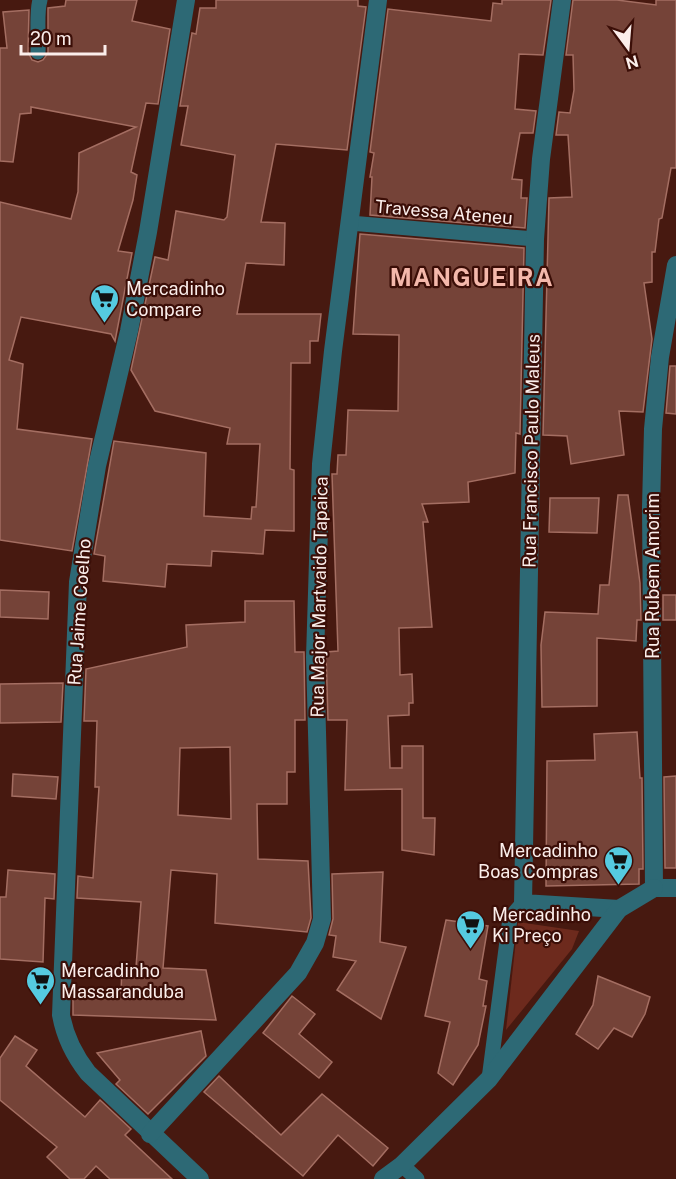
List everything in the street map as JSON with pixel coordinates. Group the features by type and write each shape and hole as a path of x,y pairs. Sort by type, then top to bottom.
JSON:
{"street":[{"name":"Rua Jaime Coelho","path":"186,0 148,232 129,331 97,466 78,582 61,1015 65,1035 77,1059 150,1134 200,1179"},
{"name":"Rua Major Martvaido Tapaica","path":"150,1134 298,973 315,943 322,919 315,669 321,464 378,0"},
{"name":"Rua Francisco Paulo Maleus","path":"523,903 535,239 541,159 562,0"},
{"name":"Rua Rubem Amorim","path":"654,888 652,429 660,357 676,265"},
{"path":"382,1179 402,1165 489,1079 619,909 654,888 676,888"},
{"path":"523,903 619,909"}],"lane":[{"path":"38,52 40,18 37,9 40,0"},
{"name":"Travessa Ateneu","path":"350,223 535,239"},
{"path":"489,1079 510,918 523,903"},
{"path":"402,1165 417,1179"}],"shaded area":[{"path":"518,922 579,931 572,949 506,1030"}],"building":[{"path":"66,0 137,0 132,21 170,29 158,104 146,103 131,172 137,175 133,200 118,251 132,253 115,341 111,334 21,317 9,360 23,364 17,429 92,439 72,551 0,540 0,202 71,219 78,192 79,153 136,127 31,107 31,113 20,114 13,162 0,161 0,48 7,48 3,12 29,10 28,52 32,60 38,62 43,60 48,53 48,8 65,6"},
{"path":"216,0 358,0 358,6 366,7 347,150 276,144 261,222 285,223 284,265 246,263 237,314 321,314 318,341 310,341 310,363 291,363 290,469 294,470 294,531 265,530 263,554 212,551 211,566 167,564 165,587 103,581 105,556 94,554 114,441 206,453 204,516 251,519 252,507 256,507 260,444 227,444 230,428 155,411 131,370 155,257 168,260 176,211 224,220 227,217 235,155 181,145 188,106 180,106 192,33 196,34 200,8 216,8"},
{"path":"502,0 551,0 543,55 519,54 515,109 536,111 533,133 520,133 512,179 522,180 521,198 527,198 525,228 370,215 372,177 370,177 374,153 370,152 388,9 491,21 493,3 502,4"},
{"path":"573,0 617,0 656,5 656,0 676,0 676,168 671,168 662,218 659,219 655,252 652,252 652,282 644,283 652,339 643,412 619,411 624,455 571,464 567,436 543,435 549,198 572,197 568,135 556,135 559,112 570,113 574,90 573,55 566,55"},
{"path":"360,234 524,248 520,434 516,433 515,473 468,482 469,502 422,504 428,522 423,522 432,627 399,628 400,675 412,674 413,703 409,703 409,715 388,716 390,768 402,768 402,746 423,746 423,818 435,818 434,855 402,850 402,789 345,790 347,720 328,720 326,652 338,651 332,474 337,474 338,455 346,455 348,410 398,411 399,335 353,334"},
{"path":"670,366 676,366 676,414 666,413"},
{"path":"618,495 628,495 640,583 641,620 637,620 636,641 597,638 597,706 542,707 541,645 545,612 598,614 600,585 609,585"},
{"path":"550,498 599,498 597,533 549,532"},
{"path":"0,590 49,592 48,619 0,617"},
{"path":"663,595 676,595 676,620 663,620"},
{"path":"245,601 294,601 295,652 304,652 305,720 295,720 295,772 287,772 287,804 257,804 258,859 308,861 311,918 307,932 215,923 217,874 171,870 163,968 206,970 216,1020 73,1015 73,992 121,993 122,966 136,967 141,902 77,898 78,876 93,878 99,787 95,787 97,721 84,721 86,669 187,647 186,625 245,622","holes":["230,747 231,819 178,815 180,748"]},
{"path":"63,683 61,722 0,723 0,684"},
{"path":"637,732 640,778 642,778 643,869 639,869 639,884 546,886 547,761 595,760 594,734"},
{"path":"13,774 58,777 56,799 12,796"},
{"path":"676,776 676,868 665,868 664,777"},
{"path":"8,870 55,874 54,899 45,898 43,962 0,959 0,897 6,897"},
{"path":"383,872 380,942 406,947 381,1019 337,990 356,961 333,957 336,936 329,935 333,919 332,874"},
{"path":"446,920 488,926 479,979 487,981 483,1006 486,1006 478,1045 453,1085 438,1073 450,1022 425,1016"},
{"path":"598,976 650,997 645,1014 632,1037 614,1028 598,1049 576,1034 593,1005"},
{"path":"292,996 315,1014 299,1034 332,1062 319,1078 263,1033"},
{"path":"201,1031 206,1056 148,1114 116,1084 120,1080 97,1053"},
{"path":"15,1036 37,1050 26,1066 85,1117 100,1100 131,1129 125,1135 172,1179 110,1179 96,1166 84,1179 70,1179 47,1157 57,1147 0,1100 0,1058"},
{"path":"219,1076 281,1135 322,1094 388,1148 373,1166 338,1135 303,1176 204,1092"}],"place":[{"name":"Mercadinho Compare","path":"105,324"},
{"name":"Mercadinho Boas Compras","path":"619,886"},
{"name":"Mercadinho Ki Preço","path":"471,950"},
{"name":"Mercadinho Massaranduba","path":"40,1006"}],"district":[{"name":"MANGUEIRA","path":"472,277"}]}
